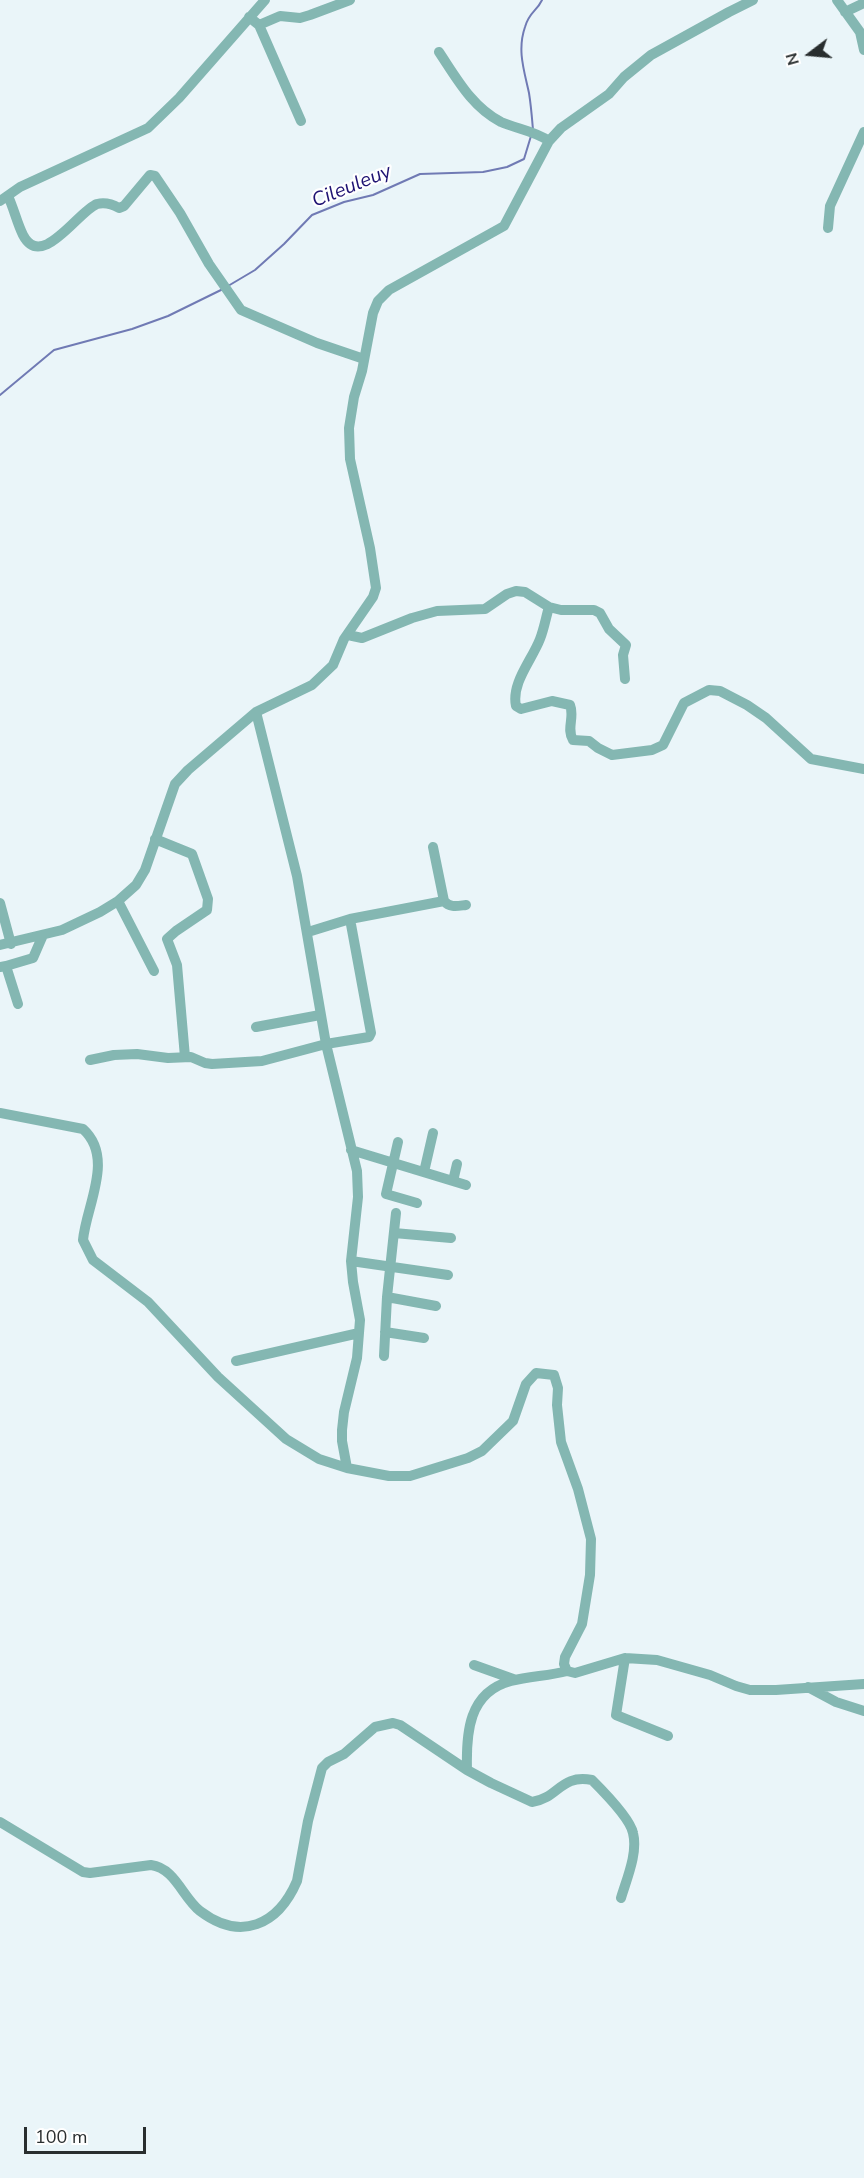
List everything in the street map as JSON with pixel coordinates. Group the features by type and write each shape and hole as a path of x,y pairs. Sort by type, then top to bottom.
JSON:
{"street":[{"path":"266,0 179,98 148,128 20,187 4,198 24,238 38,247 47,245 58,238 90,207 99,203 108,203 119,208 124,206 144,180 150,175 155,176 219,278 246,313 324,346 364,359"},
{"path":"260,25 280,16 300,18 350,0"},
{"path":"0,903 5,944 62,930 86,920 118,901 136,885 145,870 175,784 188,770 256,712 312,685 333,665 344,639 373,597 376,588 370,548 350,459 349,428 373,313 378,301 389,290 504,226 549,141 561,128 596,104 651,55 753,0"},
{"path":"837,0 860,32 864,50"},
{"path":"844,12 864,3"},
{"path":"249,17 260,25 301,121"},
{"path":"439,52 470,98 489,115 516,128 533,132 549,141"},
{"path":"828,228 830,206 864,132"},
{"path":"348,635 362,638 412,618 437,612 485,609 507,594 516,591 532,595 549,607 571,611 594,610 602,615 609,629 626,645 623,655 625,679"},
{"path":"549,607 541,637 520,679 515,700 516,706 521,709 552,701 570,705 572,712 569,729 573,740 589,741 612,755 652,750 663,746 684,703 709,690 720,692 756,712 811,759 864,769"},
{"path":"256,712 297,876 320,1015 357,1171 358,1197 351,1261 360,1320 357,1358 342,1430 347,1468"},
{"path":"155,839 192,854 208,899 207,910 167,939 177,965 185,1057"},
{"path":"433,847 444,901 456,906 466,905"},
{"path":"118,901 154,971"},
{"path":"308,932 350,919 444,901"},
{"path":"90,1060 125,1053 168,1058 191,1057 212,1064 262,1061 326,1044 365,1038 371,1034 350,919"},
{"path":"18,1004 3,967 33,958 43,935"},
{"path":"256,1027 320,1015"},
{"path":"0,1113 83,1129 89,1134 96,1146 97,1170 95,1192 83,1240 93,1260 148,1302 218,1377 286,1439 320,1459 347,1468 389,1476 410,1476 468,1458 488,1446 513,1421 526,1383 536,1373 554,1375 558,1388 561,1442 578,1489 591,1539 590,1575 582,1624 564,1657 567,1671"},
{"path":"424,1172 433,1133"},
{"path":"399,1142 386,1194 417,1203"},
{"path":"351,1150 466,1185"},
{"path":"453,1181 457,1164"},
{"path":"384,1356 387,1297 396,1213"},
{"path":"394,1233 451,1238"},
{"path":"351,1261 448,1275"},
{"path":"387,1297 436,1306"},
{"path":"386,1332 424,1338"},
{"path":"236,1361 359,1333"},
{"path":"625,1658 616,1715 669,1736"},
{"path":"467,1770 466,1742 472,1713 495,1688 516,1680 567,1671 575,1673 625,1658 657,1660 710,1674 750,1690 864,1684"},
{"path":"474,1665 516,1680"},
{"path":"808,1687 836,1702 864,1711"},
{"path":"0,1822 83,1872 159,1866 171,1876 200,1911 222,1923 252,1927 265,1921 287,1900 294,1888 322,1768 328,1762 344,1754 375,1727 391,1723 400,1725 491,1784 532,1802 546,1797 572,1779 592,1780 613,1801 633,1832 633,1857 621,1898"}],"waterway":[{"name":"Cileuleuy","path":"533,130 522,60 522,44 527,22 542,0"},
{"name":"Cileuleuy","path":"228,286 255,270 312,215 344,202 373,195 420,174 483,172 507,167 524,159 531,136"},
{"name":"Cileuleuy","path":"0,395 54,350 132,329 168,316 223,289"}]}
